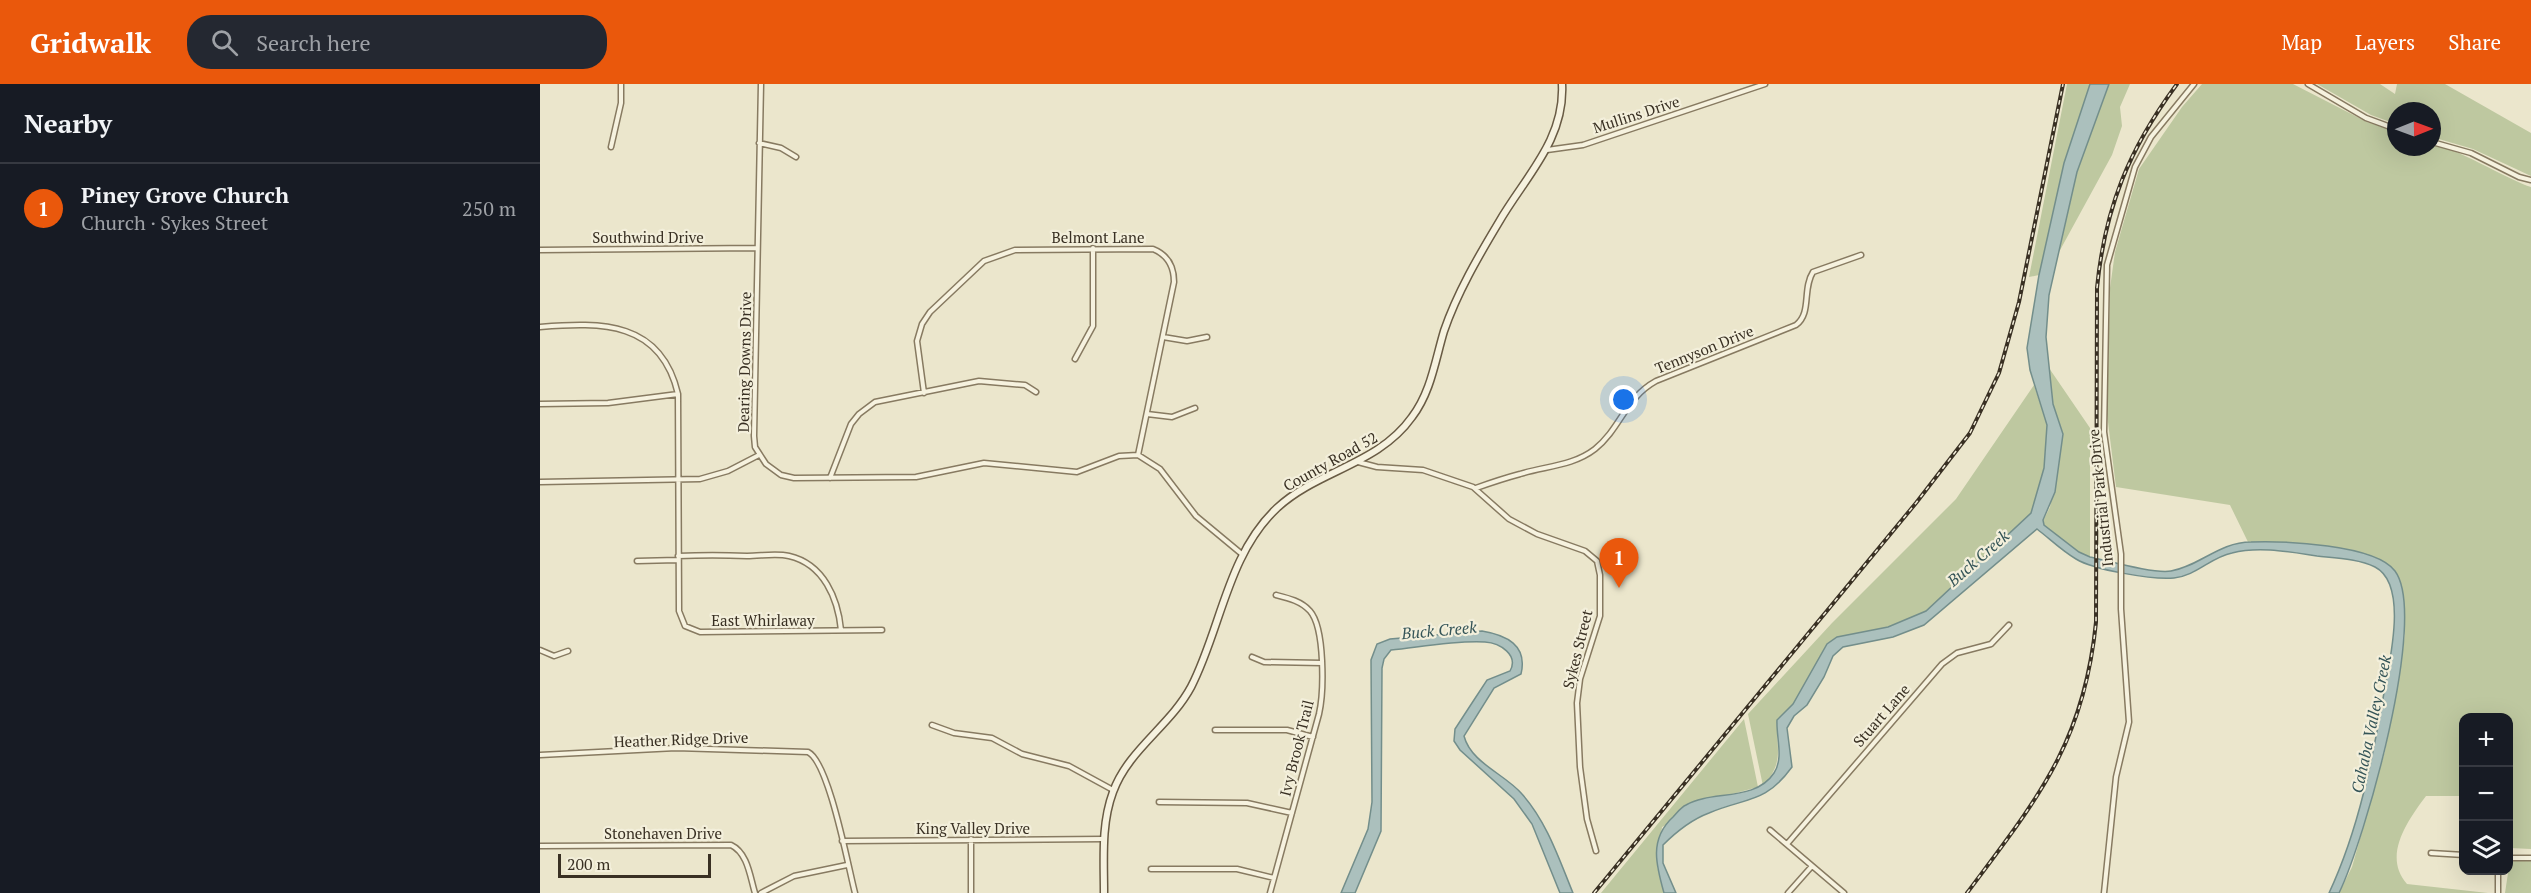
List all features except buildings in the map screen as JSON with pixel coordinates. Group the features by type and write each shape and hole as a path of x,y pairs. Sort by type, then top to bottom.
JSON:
{"street":[{"path":"611,147 621,103 621,84"},
{"name":"County Road 52","path":"1104,893 1105,820 1113,790 1128,765 1167,721 1191,686 1243,555 1264,522 1285,500 1323,476 1358,462 1395,437 1419,407 1428,388 1444,331 1466,282 1508,207 1547,150 1560,116 1562,84"},
{"name":"Mullins Drive","path":"1547,150 1583,145 1766,84"},
{"name":"Industrial Park Drive","path":"2104,893 2116,777 2129,722 2121,554 2104,432 2107,265 2135,167 2151,137 2194,84"},
{"path":"2308,84 2366,118 2387,126"},
{"name":"Dearing Downs Drive","path":"759,86 754,428 759,455"},
{"path":"759,143 781,148 796,157"},
{"path":"2441,145 2471,153 2519,177 2531,180"},
{"name":"Southwind Drive","path":"540,250 757,248"},
{"path":"1075,359 1093,326 1093,248"},
{"name":"Belmont Lane","path":"924,393 918,350 920,330 930,312 975,268 1000,254 1015,250 1149,248 1168,259 1174,272 1174,282 1138,455"},
{"name":"Tennyson Drive","path":"1475,488 1520,473 1565,464 1586,455 1608,436 1640,391 1656,381 1796,325 1804,314 1806,287 1813,272 1861,255"},
{"path":"540,327 603,325 640,336 663,358 678,394 608,403 540,404"},
{"path":"1163,337 1181,341 1208,337"},
{"path":"830,478 843,440 859,414 885,398 924,393 987,380 1025,385 1036,392"},
{"name":"East Whirlaway","path":"678,394 677,558 679,611 682,622 692,630 882,630"},
{"path":"1147,414 1172,417 1195,408"},
{"path":"540,482 677,480 719,475 759,455 770,468 781,475 830,478 916,477 984,464 1077,472 1119,456 1138,455 1160,468 1196,516 1243,555"},
{"path":"1358,462 1377,467 1423,470 1475,488"},
{"name":"Sykes Street","path":"1475,488 1503,515 1537,534 1585,551 1592,555 1599,566 1599,621 1580,680 1577,703 1580,767 1588,823 1596,851"},
{"path":"637,561 781,555 801,560 818,573 833,593 838,607 841,631"},
{"name":"Ivy Brook Trail","path":"1270,893 1321,709 1322,663 1313,615 1299,603 1276,595"},
{"name":"Stuart Lane","path":"1786,844 1942,664 1958,653 1991,644 2009,625"},
{"path":"540,650 554,656 568,651"},
{"path":"1252,657 1264,662 1322,663"},
{"path":"932,725 954,733 992,738 1022,754 1069,766 1113,790"},
{"path":"1215,730 1287,730 1313,737"},
{"name":"Heather Ridge Drive","path":"540,755 676,748 746,748 808,752 819,762 827,782 842,841"},
{"path":"1159,802 1247,803 1292,813"},
{"path":"1770,830 1844,893"},
{"path":"971,839 971,893"},
{"name":"King Valley Drive","path":"842,841 1104,839"},
{"path":"842,841 855,893"},
{"name":"Stonehaven Drive","path":"540,846 731,845 738,849 745,860 754,893"},
{"path":"2431,853 2459,855"},
{"path":"2513,858 2531,858"},
{"path":"761,893 794,876 847,865"},
{"path":"1788,893 1812,866"},
{"path":"1151,869 1242,869 1274,878"},
{"path":"2498,875 2498,893"}],"green space":[{"path":"2067,84 2090,84 2064,163 2039,275 2029,277"},
{"path":"2109,84 2130,84 2120,107 2122,126 2112,155 2059,252 2077,172"},
{"path":"2202,84 2293,84 2367,122 2387,129 2387,156 2441,156 2441,146 2531,187 2531,849 2513,848 2513,713 2459,713 2459,796 2426,796 2405,827 2397,850 2400,873 2407,884 2488,893 2339,893 2352,867 2385,751 2399,677 2405,634 2395,571 2286,542 2248,542 2230,505 2116,487 2107,414 2110,288 2115,252 2139,169 2182,107"},
{"path":"2317,84 2380,84 2395,94 2397,84 2445,84 2531,133 2531,176 2473,149 2441,140 2441,102 2387,102 2387,121 2371,115"},
{"path":"2049,368 2090,428 2090,557 2079,552 2044,525 2043,521 2050,507 2063,434 2053,404"},
{"path":"2034,385 2047,425 2044,468 2031,513 1926,611 1888,627 1837,637 1827,644 1793,704 1777,720 1777,762 1763,786 1748,714 1832,623 1956,499"},
{"path":"1744,719 1758,787 1732,794 1662,827 1657,866 1664,893 1601,893"},
{"path":"2513,860 2531,861 2531,893 2505,893 2508,875 2513,875"}],"shaded area":[{"path":"2090,84 2109,84 2077,172 2049,295 2046,337 2053,404 2063,434 2055,492 2043,520 2044,525 2079,552 2090,557 2154,571 2171,571 2181,568 2240,543 2266,542 2328,546 2349,550 2369,555 2384,562 2395,571 2403,596 2404,634 2399,680 2377,781 2363,828 2339,893 2329,893 2349,844 2364,792 2393,641 2394,605 2391,589 2385,576 2369,564 2264,550 2224,555 2182,577 2139,576 2109,570 2076,559 2037,529 1924,625 1893,637 1843,647 1833,656 1824,677 1807,705 1794,716 1787,728 1792,767 1773,788 1764,794 1703,816 1663,845 1663,863 1676,893 1664,893 1656,853 1657,843 1665,825 1686,805 1708,798 1744,792 1766,782 1774,773 1779,761 1777,720 1793,704 1827,644 1837,637 1888,627 1926,611 2031,513 2044,468 2047,425 2030,370 2027,348 2039,275 2064,163"},
{"path":"1482,631 1499,635 1513,643 1521,656 1521,674 1494,688 1464,736 1474,754 1515,787 1539,816 1573,893 1560,893 1532,824 1514,799 1460,750 1454,741 1455,729 1487,680 1510,671 1512,665 1510,655 1502,647 1491,643 1474,642 1391,650 1384,659 1382,668 1381,831 1355,893 1341,893 1368,829 1372,802 1371,660 1377,644 1390,639"}],"railway":[{"path":"1594,893 1916,503 1970,433 1999,373 2019,302 2063,84"},
{"path":"1967,893 2035,798 2053,768 2081,703 2090,665 2096,622 2097,288 2101,259 2106,231 2122,180 2145,132 2177,84"}],"place":[{"name":"Piney Grove Church","path":"1619,588"}],"water label":[{"name":"Buck Creek","path":"1978,558"},
{"name":"Buck Creek","path":"1439,630"},
{"name":"Cahaba Valley Creek","path":"2371,724"}]}
